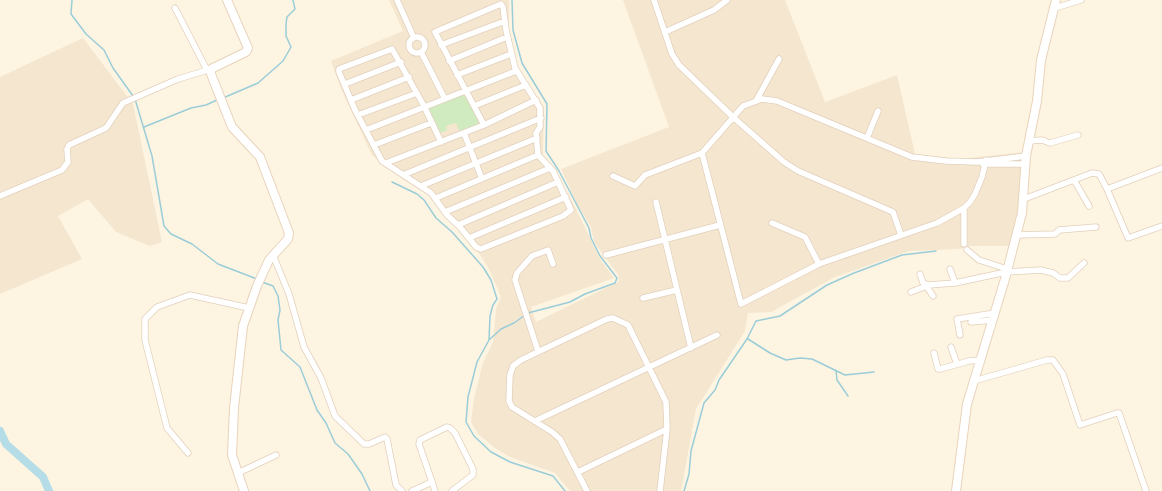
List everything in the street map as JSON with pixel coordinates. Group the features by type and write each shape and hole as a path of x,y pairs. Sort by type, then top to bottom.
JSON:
{"street":[{"path":"0,196 62,170 68,162 67,149 69,145 106,128 119,107 131,99 178,79 209,70 246,52 248,48 227,0"},
{"path":"397,0 414,38"},
{"path":"654,0 672,54 679,65 733,117 784,162 798,171 893,212 901,235"},
{"path":"665,32 714,10 727,0"},
{"path":"956,491 967,404 1017,235 1024,199 1026,156 1037,101 1041,60 1055,4 1081,0"},
{"path":"441,142 417,92 401,62 392,49 388,49 339,69 358,115 381,159 436,198 445,212 470,238 476,247 481,249 486,249 564,216 571,210 566,197 550,168 538,155 536,132 540,126 541,118 539,104 516,71 507,37 503,7 501,4 438,29 435,32 484,125"},
{"path":"175,8 209,70 232,127 260,157 289,233 288,239 273,255 262,274 243,326 234,408 232,455 244,491"},
{"path":"441,45 505,21"},
{"path":"450,61 507,37"},
{"path":"414,38 409,44 410,48 413,52 421,52"},
{"path":"414,38 420,38 423,40 424,47 421,52"},
{"path":"421,52 445,99"},
{"path":"457,75 511,54"},
{"path":"756,100 779,59"},
{"path":"345,84 401,62"},
{"path":"366,130 516,71"},
{"path":"351,100 409,77"},
{"path":"474,106 526,86"},
{"path":"358,115 417,92"},
{"path":"613,176 635,186 645,175 702,153 744,106 756,100 762,99 777,101 912,157 940,161 1026,164"},
{"path":"386,164 484,125 536,100"},
{"path":"867,138 878,111"},
{"path":"403,175 541,118"},
{"path":"374,145 431,123"},
{"path":"464,133 482,179"},
{"path":"1028,142 1042,140 1050,143 1078,135"},
{"path":"421,186 536,138"},
{"path":"702,153 741,304 819,264 937,223 964,208 970,202 974,194 986,162"},
{"path":"436,198 538,155"},
{"path":"986,162 1026,156"},
{"path":"445,212 550,168"},
{"path":"1107,189 1162,168"},
{"path":"1024,199 1097,172 1107,189 1128,238 1162,226"},
{"path":"1074,180 1089,206"},
{"path":"458,225 558,182"},
{"path":"470,238 566,197"},
{"path":"656,202 691,348"},
{"path":"964,208 964,244"},
{"path":"772,223 805,237 819,264"},
{"path":"606,255 720,225"},
{"path":"1017,235 1055,234 1059,230 1096,227"},
{"path":"538,351 515,280 517,273 532,256 548,250 552,264"},
{"path":"967,250 979,260 1007,271"},
{"path":"273,255 289,294 304,347 321,378 335,416 364,444 369,444 385,438 387,439 396,485 402,491"},
{"path":"910,292 928,286 955,283 1007,271 1041,270 1053,273 1060,278 1068,278 1084,263"},
{"path":"950,269 955,283"},
{"path":"920,274 923,283 928,286 933,296"},
{"path":"643,298 677,290"},
{"path":"188,453 167,428 145,340 145,319 157,307 190,295 249,308"},
{"path":"971,322 994,316"},
{"path":"960,335 956,319 994,316"},
{"path":"587,491 560,439 512,407 509,401 510,374 513,366 538,351 607,318 613,318 628,325 666,402 667,429 660,491"},
{"path":"535,421 650,369 717,336"},
{"path":"951,347 957,364"},
{"path":"934,353 938,369 981,360"},
{"path":"974,381 1047,360 1053,360 1063,374 1080,425 1120,413 1146,491"},
{"path":"435,491 419,444 420,440 446,427 450,428 455,433 473,469 473,474 452,491"},
{"path":"578,472 667,429"},
{"path":"238,473 276,455"},
{"path":"412,491 432,482"}],"shaded area":[{"path":"389,0 509,0 509,29 518,68 544,107 543,155 552,166 575,207 600,259 614,278 531,307 536,322 618,282 619,276 594,242 591,227 578,206 561,169 669,127 623,0 785,0 825,102 897,75 915,154 959,159 1025,152 1021,215 1009,246 971,246 960,249 909,251 835,277 771,312 748,313 745,331 696,409 681,491 570,491 555,473 510,457 495,448 478,434 471,422 474,398 483,363 493,342 496,309 501,297 490,271 481,256 426,191 404,180 372,155 342,91 331,61 403,31"},
{"path":"83,38 133,104 162,242 150,246 116,232 88,199 58,216 82,259 0,294 0,77"}],"green space":[{"path":"464,93 481,122 460,132 456,123 446,126 447,130 440,133 427,109"}],"waterway":[{"path":"72,0 71,14 86,34 104,50 113,68 133,96"},
{"path":"223,98 258,83 283,61 291,47 286,36 286,24 287,17 295,9 293,0"},
{"path":"512,0 513,30 522,63 547,104 546,151 559,171 589,228 591,238 600,256 617,278 615,283 585,294 570,302 528,313 514,323 501,329 489,340 477,362 468,397 466,422 474,436 491,452 510,462 553,476 565,491"},
{"path":"135,99 152,156 164,226 171,234 192,244 218,264 257,279"},
{"path":"144,127 191,108 206,105 217,100"},
{"path":"392,182 417,194 424,200 436,218 452,232 483,267 491,280 497,299 493,305 490,316 489,340"},
{"path":"684,491 689,474 691,451 704,403 715,390 719,380 747,339 756,321 780,316 827,285 854,273 902,255 936,251"},
{"path":"262,282 273,286 278,296 280,310 278,320 281,350 300,367 317,410 326,423 335,443 348,454 362,474 370,491"},
{"path":"748,339 770,353 786,360 800,358 812,359 845,375 874,372"},
{"path":"836,371 837,380 848,396"},
{"path":"0,431 6,444 43,477 49,491"}]}
